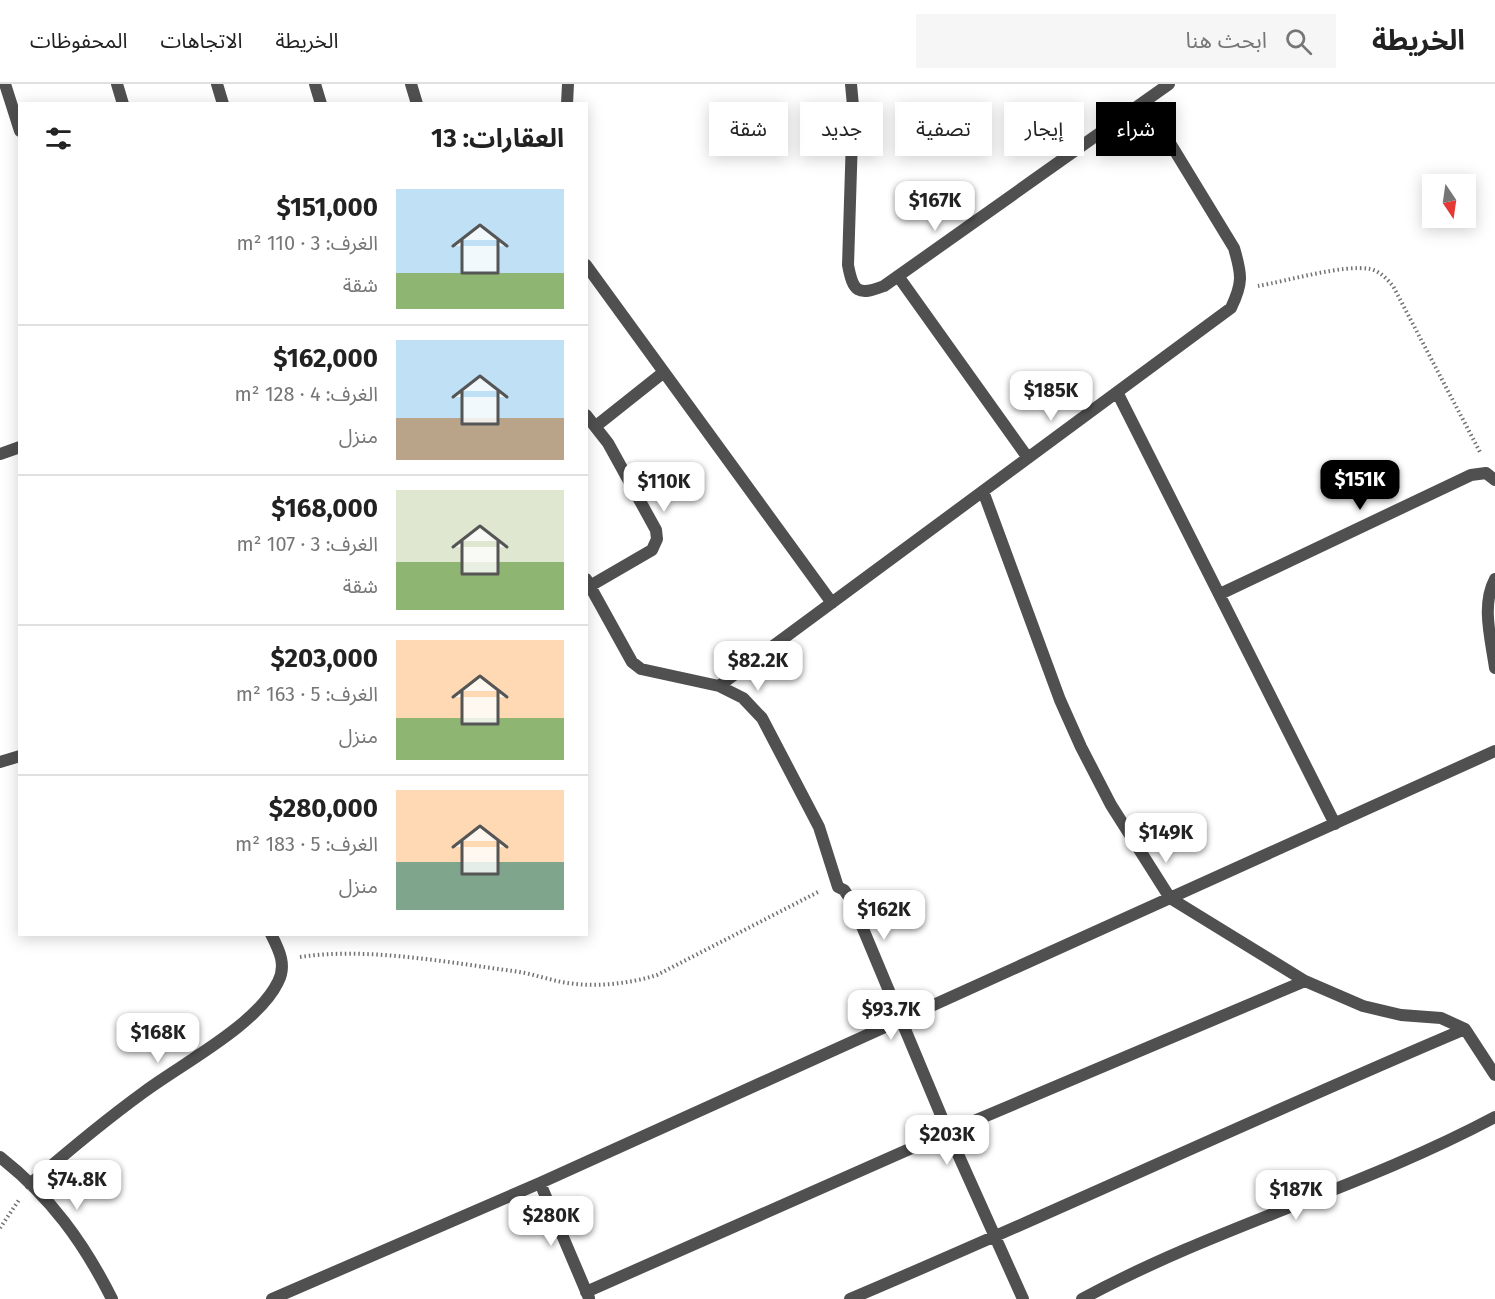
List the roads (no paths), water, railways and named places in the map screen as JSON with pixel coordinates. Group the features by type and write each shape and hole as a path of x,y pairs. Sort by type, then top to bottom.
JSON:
{"street":[{"path":"5,84 18,125"},
{"path":"117,84 122,102"},
{"path":"217,84 222,102"},
{"path":"315,84 320,102"},
{"path":"411,84 416,102"},
{"path":"567,102 568,84"},
{"path":"851,84 853,106 848,245 850,277 853,286 859,291 866,292 884,286 1096,137"},
{"path":"1145,102 1169,84"},
{"path":"719,686 1231,308 1240,289 1241,273 1234,248 1176,153"},
{"path":"588,268 832,603"},
{"path":"898,276 1028,458"},
{"path":"596,426 664,372"},
{"path":"1118,392 1335,824"},
{"path":"588,417 596,426 652,523 657,539 652,550 588,583 632,662 641,669 719,686 743,698 762,717 819,827 838,887 844,890 851,900 948,1132 1023,1299"},
{"path":"0,453 18,448"},
{"path":"1220,594 1471,475 1479,472 1494,478"},
{"path":"983,491 1060,700 1081,747 1111,805 1170,898 1305,981 1363,1006 1401,1016 1441,1018 1465,1029 1495,1075"},
{"path":"1495,579 1489,596 1488,613 1495,668"},
{"path":"272,1299 540,1183 837,1046 901,1020 1495,751"},
{"path":"0,762 18,757"},
{"path":"30,1184 101,1124 248,1018 267,1000 279,980 283,959 272,936"},
{"path":"540,1183 588,1295 948,1132 1305,981"},
{"path":"850,1299 996,1237 1316,1092 1465,1029"},
{"path":"1082,1299 1132,1272 1399,1164 1444,1144 1495,1117"},
{"path":"0,1157 62,1215 97,1270 112,1299"}]}
